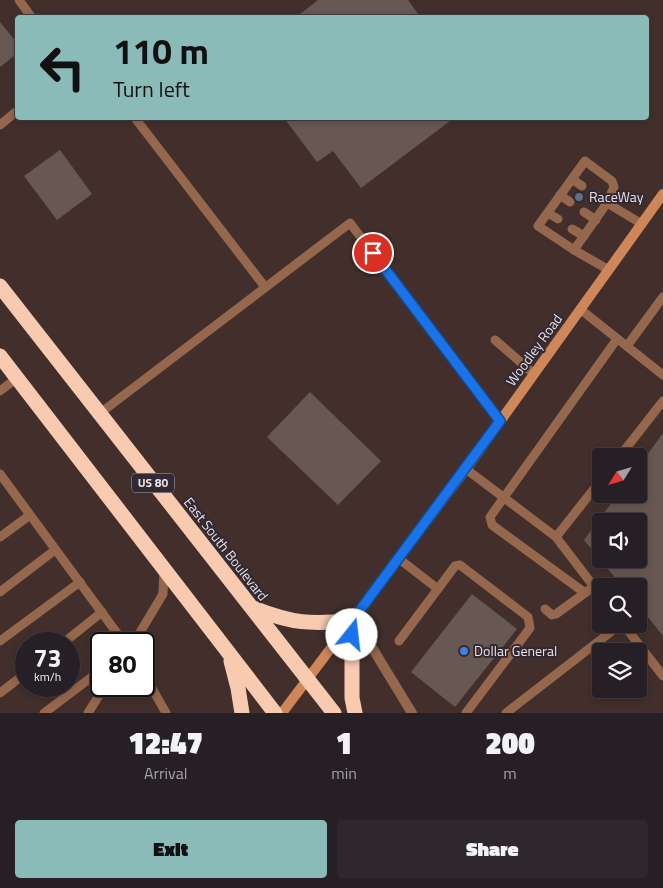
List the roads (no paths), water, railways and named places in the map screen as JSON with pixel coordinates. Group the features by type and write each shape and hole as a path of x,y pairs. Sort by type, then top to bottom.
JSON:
{"highway":[{"name":"East South Boulevard","path":"0,286 334,713"},
{"path":"0,356 275,713"},
{"path":"251,607 281,619 310,624 353,620 352,698 356,713"},
{"path":"228,652 238,688 242,713"}],"street":[{"name":"Woodley Road","path":"282,713 466,468 642,224 661,201"},
{"path":"353,620 412,713"}],"lane":[{"path":"19,0 30,15"},
{"path":"0,124 15,112"},
{"path":"137,120 265,287"},
{"path":"574,250 607,203 614,187 612,181 585,161 538,226 574,250 609,270"},
{"path":"572,180 582,186"},
{"path":"560,195 570,202"},
{"path":"596,196 642,224"},
{"path":"584,212 596,220"},
{"path":"548,213 558,219"},
{"path":"99,414 350,223 500,421"},
{"path":"572,229 584,236"},
{"path":"627,346 663,297"},
{"path":"580,309 663,375"},
{"path":"585,593 492,525 490,516 618,339"},
{"path":"495,340 534,374"},
{"path":"0,391 17,378"},
{"path":"626,448 663,400"},
{"path":"466,468 556,537 592,583"},
{"path":"0,474 3,485 30,515 116,632"},
{"path":"556,537 592,491"},
{"path":"0,537 30,515"},
{"path":"0,592 55,550"},
{"path":"398,558 438,589"},
{"path":"399,641 455,566 460,565 528,617 530,628 466,713"},
{"path":"140,632 163,594 164,569"},
{"path":"0,641 80,582"},
{"path":"544,609 552,615 556,614 592,588"},
{"path":"77,632 102,612"},
{"path":"506,713 610,633"},
{"path":"629,633 663,676"},
{"path":"44,713 90,678"},
{"path":"0,693 15,681"},
{"path":"88,713 98,697"},
{"path":"155,697 162,711"}],"place":[{"name":"RaceWay","path":"579,197"},
{"name":"Dollar General","path":"464,651"}]}
